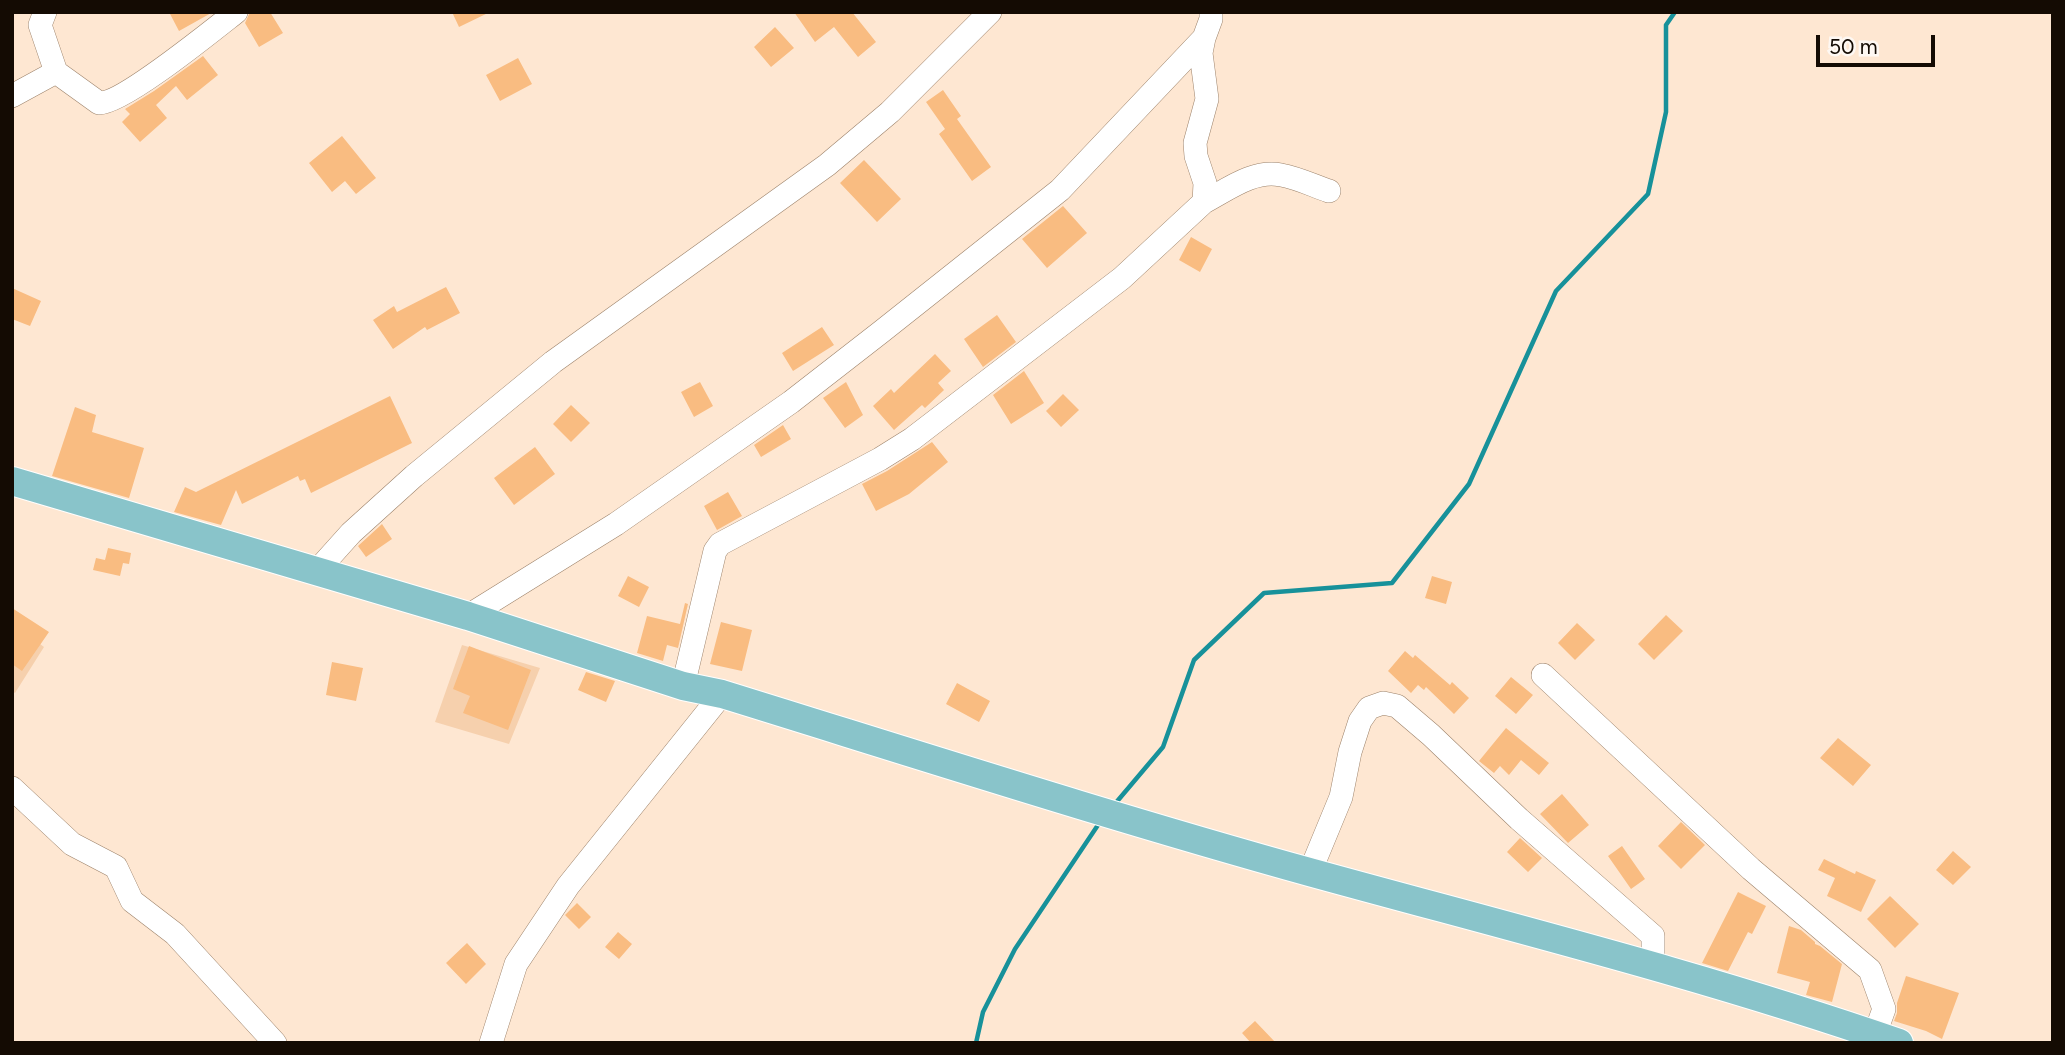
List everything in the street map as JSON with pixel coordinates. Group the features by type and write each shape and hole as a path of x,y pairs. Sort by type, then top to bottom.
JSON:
{"main road":[{"path":"12,481 468,616 683,686 722,694 1038,792 1310,872 1653,964 1887,1039"}],"street":[{"path":"44,12 40,26 56,72 99,103 108,104 236,12"},
{"path":"316,572 351,533 414,476 553,362 827,165 890,112 990,12"},
{"path":"1204,202 1205,183 1196,156 1195,143 1206,99 1201,53 1211,12"},
{"path":"468,616 616,524 791,402 881,332 1060,190 1204,38"},
{"path":"12,96 56,72"},
{"path":"683,686 715,551 720,544 880,459 912,439 1122,278 1204,202 1248,179 1265,174 1280,174 1329,191"},
{"path":"1543,675 1751,869 1870,970 1884,1009 1887,1039"},
{"path":"491,1043 516,964 560,897 722,694"},
{"path":"1310,872 1341,797 1350,752 1360,721 1369,708 1383,703 1390,704 1397,706 1431,735 1520,819 1653,936 1653,964"},
{"path":"12,788 72,845 116,867 132,901 175,934 275,1043"}],"shaded area":[{"path":"12,623 44,647 15,693 12,691"},
{"path":"462,645 540,668 509,744 435,722"}],"building":[{"path":"169,12 213,12 179,31"},
{"path":"250,12 270,12 283,33 259,47 245,23"},
{"path":"452,12 490,12 459,27"},
{"path":"794,12 852,12 876,42 858,57 834,27 815,42"},
{"path":"775,27 794,48 771,67 754,47"},
{"path":"203,56 218,75 187,100 176,86 156,105 167,118 140,142 122,122 130,114 125,109"},
{"path":"518,58 532,84 500,101 486,75"},
{"path":"943,90 961,116 957,119 991,167 972,181 939,134 945,129 926,102"},
{"path":"342,136 376,178 356,194 345,181 332,192 309,163"},
{"path":"864,160 901,199 877,222 840,183"},
{"path":"1063,206 1087,233 1047,268 1022,239"},
{"path":"1191,237 1212,249 1200,272 1179,260"},
{"path":"446,287 460,313 427,330 425,327 393,349 373,320 394,306 397,312"},
{"path":"12,288 41,301 30,326 12,319"},
{"path":"997,315 1016,342 983,367 964,339"},
{"path":"822,327 834,345 793,371 782,353"},
{"path":"935,354 951,371 938,383 944,390 925,408 922,405 894,430 873,406 891,389 894,393"},
{"path":"1024,371 1044,403 1011,424 993,395"},
{"path":"700,382 713,406 694,417 681,392"},
{"path":"846,382 863,415 845,428 823,398"},
{"path":"1063,394 1079,410 1061,427 1046,411"},
{"path":"390,396 412,443 311,493 305,479 300,481 298,476 242,504 236,490 221,525 174,512 185,487 196,492"},
{"path":"571,405 590,423 571,442 553,424"},
{"path":"75,407 96,415 92,432 144,448 129,498 52,476"},
{"path":"783,425 791,439 761,457 754,445"},
{"path":"932,442 948,462 909,494 876,511 862,484"},
{"path":"535,447 555,474 514,505 494,478"},
{"path":"728,492 742,516 717,530 704,506"},
{"path":"382,524 392,539 366,557 358,546"},
{"path":"108,548 131,553 129,564 123,563 120,576 93,570 96,558 105,560"},
{"path":"628,576 649,587 639,607 618,596"},
{"path":"1432,576 1452,582 1446,604 1425,598"},
{"path":"685,603 688,604 678,648 667,645 663,661 637,653 647,616 680,624"},
{"path":"12,608 49,632 22,671 12,664"},
{"path":"1666,615 1683,631 1654,660 1638,644"},
{"path":"721,622 752,630 742,671 710,664"},
{"path":"1577,623 1595,640 1575,660 1558,643"},
{"path":"469,646 531,670 508,730 463,713 470,696 453,689"},
{"path":"1405,651 1413,658 1415,655 1450,685 1452,682 1469,698 1454,714 1426,687 1424,690 1418,685 1411,693 1388,671"},
{"path":"332,662 363,668 356,701 326,695"},
{"path":"586,672 615,681 606,702 578,690"},
{"path":"1511,677 1533,695 1516,714 1495,696"},
{"path":"957,683 990,701 979,722 946,704"},
{"path":"1506,728 1549,763 1539,775 1521,760 1509,775 1500,766 1494,773 1479,761"},
{"path":"1838,738 1871,765 1853,786 1820,758"},
{"path":"1562,794 1589,825 1568,843 1540,814"},
{"path":"1681,822 1705,845 1681,869 1658,846"},
{"path":"1520,838 1542,858 1528,872 1507,852"},
{"path":"1622,846 1645,879 1631,889 1608,856"},
{"path":"1953,851 1971,867 1953,885 1936,870"},
{"path":"1824,859 1855,874 1856,871 1876,880 1861,912 1827,896 1835,878 1818,870"},
{"path":"1738,892 1766,906 1752,934 1748,932 1728,971 1702,963"},
{"path":"1890,896 1919,924 1895,948 1867,919"},
{"path":"577,903 591,917 579,929 565,915"},
{"path":"1789,926 1801,930 1842,964 1832,1002 1806,995 1810,982 1777,973"},
{"path":"618,932 632,944 619,959 605,947"},
{"path":"467,943 486,964 466,984 446,963"},
{"path":"1906,976 1959,993 1942,1039 1894,1021"},
{"path":"1255,1021 1276,1043 1251,1043 1242,1033"}],"waterway":[{"path":"1114,805 1163,747 1194,660 1264,593 1392,583 1469,484 1556,291 1648,194 1666,112 1666,25 1675,12"},
{"path":"976,1043 983,1012 1015,949 1100,822"}]}
